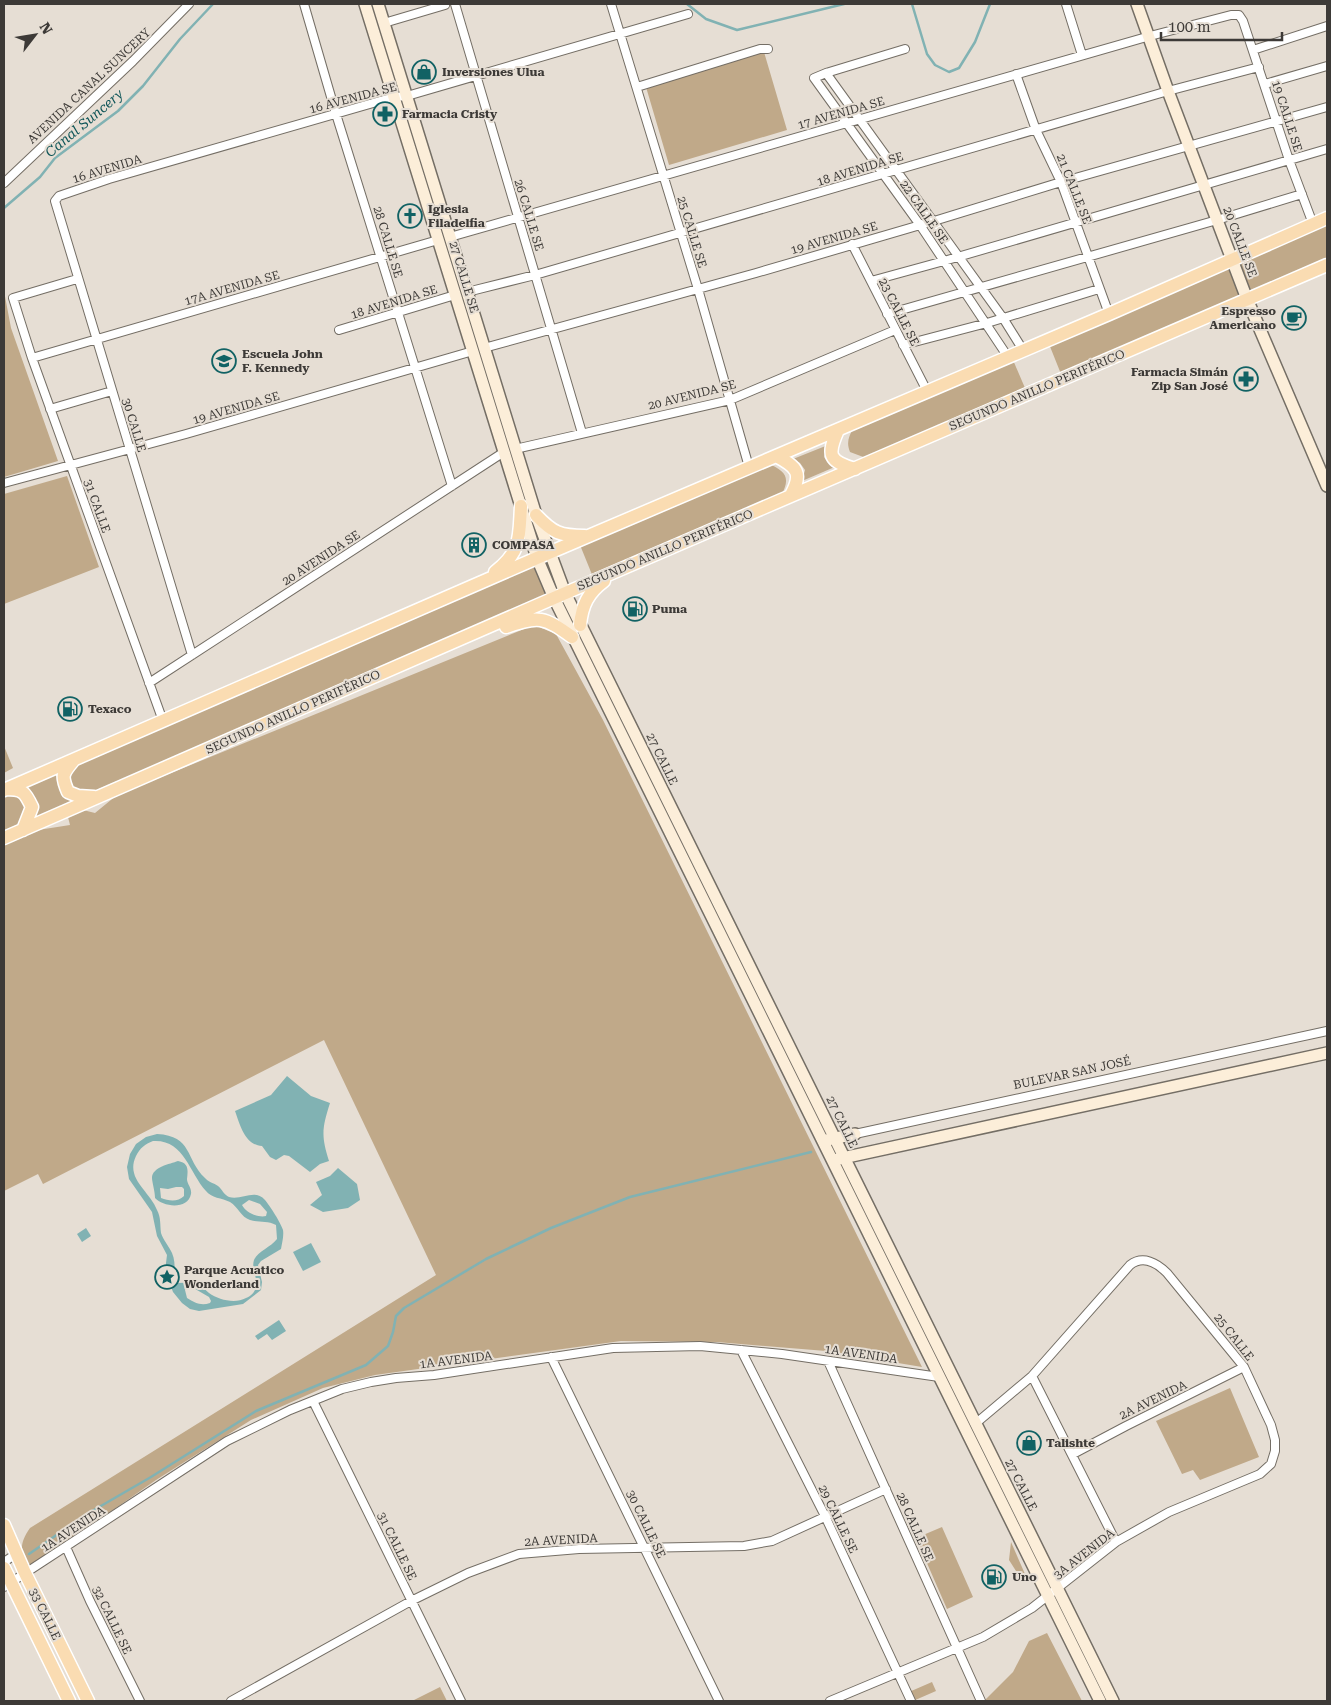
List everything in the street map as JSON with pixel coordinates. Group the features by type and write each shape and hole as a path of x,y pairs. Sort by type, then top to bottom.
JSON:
{"main road":[{"name":"27 CALLE SE","path":"365,4 473,350 536,515 543,556"},
{"name":"27 CALLE SE","path":"378,4 484,348 510,450 521,506 543,556"},
{"name":"20 CALLE SE","path":"1137,4 1247,299 1327,486"},
{"path":"5,790 484,581 1110,314 1327,218"},
{"name":"SEGUNDO ANILLO PERIFÉRICO","path":"4,838 791,495 1327,265"},
{"path":"838,430 831,445 831,452 835,460 840,464 855,468"},
{"path":"776,456 788,462 798,475 797,483 791,495"},
{"path":"484,581 513,556 518,538 521,506"},
{"path":"536,515 558,534 590,536"},
{"name":"27 CALLE","path":"543,556 560,596 572,637 1100,1701"},
{"path":"580,625 581,611 585,600 594,588 618,570"},
{"name":"27 CALLE","path":"560,596 580,625 1113,1701"},
{"path":"437,649 459,644 522,621 534,619 546,620 572,637"},
{"path":"75,759 64,771 62,779 68,792 78,796 96,798"},
{"path":"5,790 18,789 27,795 32,807 24,830"},
{"path":"831,1160 1327,1054"},
{"name":"BULEVAR SAN JOSÉ","path":"822,1141 855,1134"},
{"name":"33 CALLE","path":"4,1525 25,1573 88,1701"},
{"name":"33 CALLE","path":"4,1568 7,1584 69,1701"}],"street":[{"name":"AVENIDA CANAL SUNCERY","path":"4,183 133,61 189,4"},
{"name":"28 CALLE SE","path":"304,4 336,114 452,486"},
{"name":"26 CALLE SE","path":"455,4 582,433"},
{"name":"25 CALLE SE","path":"611,4 698,289 749,467"},
{"path":"1066,4 1082,55"},
{"path":"384,23 445,5"},
{"name":"16 AVENIDA SE","path":"168,162 394,97 407,96 688,14"},
{"name":"17 AVENIDA SE","path":"450,237 860,118 932,100 1082,55 1231,15 1239,15"},
{"name":"19 CALLE SE","path":"1239,15 1254,50 1289,160 1313,224"},
{"path":"1254,50 1327,26"},
{"path":"636,87 768,48"},
{"path":"826,73 905,49"},
{"path":"1265,84 1327,66"},
{"name":"18 AVENIDA SE","path":"467,292 535,275 896,169 1168,91 1259,67"},
{"name":"22 CALLE SE","path":"1008,357 987,323 884,173 814,78 826,73 1003,318 1023,350"},
{"name":"21 CALLE SE","path":"1016,74 1036,130 1061,182 1099,289 1110,314"},
{"name":"19 AVENIDA SE","path":"484,348 698,289 934,221 1061,182 1327,107"},
{"path":"870,281 1327,149"},
{"name":"16 AVENIDA","path":"55,201 59,196 168,162"},
{"path":"887,314 1302,194"},
{"name":"30 CALLE","path":"55,201 192,655"},
{"name":"17A AVENIDA SE","path":"32,358 438,240"},
{"name":"23 CALLE SE","path":"852,244 926,391"},
{"name":"31 CALLE","path":"77,279 13,298 50,409 163,721"},
{"path":"903,345 987,323 1099,289"},
{"name":"18 AVENIDA SE","path":"339,330 455,295"},
{"name":"20 AVENIDA SE","path":"149,683 510,450 730,400 895,330"},
{"name":"19 AVENIDA SE","path":"4,483 130,449 473,350"},
{"path":"50,409 112,390"},
{"name":"BULEVAR SAN JOSÉ","path":"855,1134 1327,1031"},
{"name":"25 CALLE","path":"1032,1376 1130,1265 1136,1261 1143,1260 1160,1266 1168,1273 1244,1367 1271,1425 1275,1440 1275,1451 1271,1464"},
{"name":"1A AVENIDA","path":"7,1584 214,1448 258,1424 313,1400 342,1389 371,1382 453,1373 613,1348 700,1346 782,1354 939,1377"},
{"name":"29 CALLE SE","path":"741,1350 825,1516 911,1701"},
{"name":"30 CALLE SE","path":"552,1357 720,1701"},
{"name":"28 CALLE SE","path":"828,1361 980,1701"},
{"name":"2A AVENIDA","path":"1073,1454 1244,1367"},
{"path":"975,1424 1032,1376 1116,1542"},
{"name":"31 CALLE SE","path":"313,1400 461,1701"},
{"name":"3A AVENIDA","path":"830,1701 983,1637 1012,1621 1048,1596 1116,1542 1169,1512 1260,1474 1271,1464"},
{"name":"2A AVENIDA","path":"231,1701 412,1601 468,1573 519,1554 579,1549 744,1546 757,1544 772,1541 886,1489"},
{"name":"32 CALLE SE","path":"66,1547 90,1601 140,1701"},
{"path":"4,1562 16,1554"}],"shaded area":[{"path":"764,52 787,130 669,165 646,87"},
{"path":"1327,219 1327,265 1248,297 1234,259"},
{"path":"1229,265 1242,296 1061,374 1049,344"},
{"path":"4,291 11,328 58,461 4,477"},
{"path":"1013,360 1025,388 866,458 850,452 848,442 853,428"},
{"path":"828,445 824,457 829,464 837,466 802,481 805,470 800,463 793,459"},
{"path":"768,463 783,472 785,476 786,484 781,496 593,577 580,545"},
{"path":"67,476 99,567 4,604 4,494"},
{"path":"537,559 552,597 94,791 74,789 67,780 76,762"},
{"path":"534,625 556,634 603,720 922,1367 826,1351 717,1342 621,1341 375,1375 323,1388 251,1420 156,1480 53,1552 26,1567 22,1547 24,1538 30,1528 436,1275 324,1040 43,1184 38,1174 4,1191 4,845 38,830 70,825 68,817 83,810 95,813 117,795"},
{"path":"4,746 13,768 4,773"},
{"path":"65,764 61,779 82,799 31,820 35,806 16,785"},
{"path":"4,790 17,790 30,807 22,826 4,834"},
{"path":"1230,1388 1259,1457 1200,1480 1193,1470 1182,1474 1156,1421"},
{"path":"942,1527 973,1597 947,1609 916,1538"},
{"path":"1011,1542 1025,1574 1016,1571 1009,1560"},
{"path":"1047,1633 1082,1701 984,1701 1013,1672 1029,1641"},
{"path":"932,1682 936,1691 913,1701 909,1692"},
{"path":"440,1687 447,1701 412,1701"}],"water":[{"path":"287,1076 311,1096 330,1103 325,1119 324,1132 329,1161 320,1164 310,1172 289,1156 284,1155 276,1160 270,1157 262,1146 251,1142 244,1133 235,1111 271,1095"},
{"path":"157,1134 177,1139 183,1144 199,1171 208,1181 218,1186 229,1197 257,1195 261,1197 278,1219 283,1230 281,1249 261,1261 258,1265 262,1282 261,1290 243,1304 199,1311 190,1309 173,1292 165,1271 167,1255 157,1236 152,1212 129,1179 127,1167 130,1154 136,1144 146,1137","holes":["150,1142 163,1142 172,1145 185,1158 206,1191 211,1195 230,1202 244,1217 276,1225 277,1239 258,1254 254,1260 253,1267 256,1287 250,1296 237,1301 217,1298 198,1282 178,1283 175,1280 173,1256 161,1233 160,1218 154,1203 136,1178 134,1171 133,1164 136,1156","249,1200 260,1204 267,1212 266,1216 256,1216 246,1210 242,1205","190,1286 209,1297 211,1301 204,1304 195,1303 187,1298 185,1290"]},
{"path":"178,1161 186,1165 187,1181 191,1194 185,1203 169,1205 155,1198 152,1178 158,1169","holes":["182,1187 184,1189 184,1196 182,1198 173,1200 161,1198 160,1188"]},
{"path":"338,1168 357,1184 360,1200 348,1208 323,1212 310,1205 322,1195 316,1182 330,1176"},
{"path":"86,1228 91,1236 82,1242 77,1234"},
{"path":"311,1243 321,1262 303,1271 293,1252"},
{"path":"279,1320 286,1331 272,1340 267,1334 258,1340 255,1336"}],"waterway":[{"name":"Canal Suncery","path":"4,208 40,177 55,158 118,111 143,86 180,39 213,4"},
{"name":"Canal Suncery","path":"687,4 706,19 737,30 844,4"},
{"name":"Canal Suncery","path":"912,4 927,54 935,65 949,72 959,68 975,42 990,4"},
{"path":"29,1554 87,1514 151,1477 256,1411 366,1365 388,1346 396,1316 404,1308 486,1259 551,1228 630,1197 811,1152"}],"place":[{"name":"Inversiones Ulua","path":"424,72"},
{"name":"Farmacia Cristy","path":"385,114"},
{"name":"Iglesia Filadelfia","path":"410,216"},
{"name":"Espresso Americano","path":"1294,318"},
{"name":"Escuela John F. Kennedy","path":"224,361"},
{"name":"Farmacia Simán Zip San José","path":"1246,379"},
{"name":"COMPASA","path":"474,545"},
{"name":"Puma","path":"635,609"},
{"name":"Texaco","path":"70,709"},
{"name":"Parque Acuatico Wonderland","path":"167,1277"},
{"name":"Talishte","path":"1029,1443"},
{"name":"Uno","path":"994,1577"}]}
